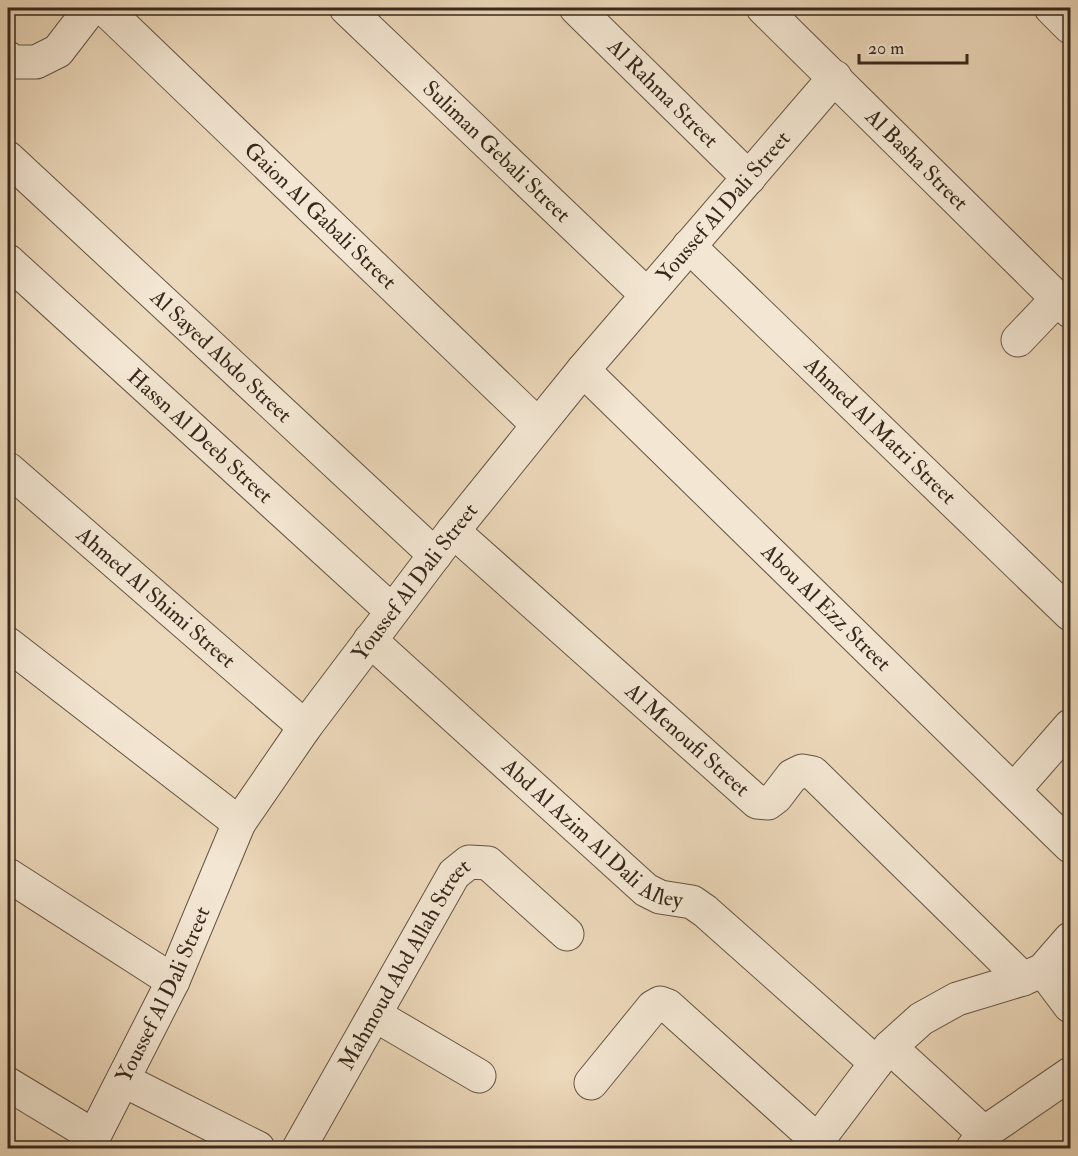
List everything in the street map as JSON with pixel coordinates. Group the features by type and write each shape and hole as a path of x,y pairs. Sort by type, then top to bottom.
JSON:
{"street":[{"path":"10,60 36,62 58,51 92,8"},
{"name":"Gaion Al Gabali Street","path":"104,8 538,425"},
{"name":"Suliman Gebali Street","path":"346,8 647,295"},
{"name":"Al Rahma Street","path":"576,8 748,178"},
{"name":"Al Basha Street","path":"763,8 1066,302"},
{"path":"1051,8 1071,27"},
{"name":"Youssef Al Dali Street","path":"91,1142 173,981 239,823 305,727 444,543 538,425 835,77"},
{"name":"Al Sayed Abdo Street","path":"8,158 444,543"},
{"name":"Ahmed Al Matri Street","path":"689,246 1071,614"},
{"name":"Hassn Al Deeb Street","path":"8,261 392,611"},
{"path":"1018,339 1066,302"},
{"name":"Abou Al Ezz Street","path":"583,370 1071,846"},
{"name":"Ahmed Al Shimi Street","path":"8,469 305,727"},
{"name":"Al Menoufi Street","path":"444,543 757,802 768,803 776,797 792,776 802,771 813,774 1033,975"},
{"name":"Abd Al Azim Al Dali Alley","path":"370,640 646,891 660,897 692,902 705,911 883,1055 983,1142"},
{"path":"8,644 239,823"},
{"path":"1014,790 1071,726"},
{"name":"Mahmoud Abd Allah Street","path":"299,1149 454,874 469,862 488,863 567,934"},
{"path":"8,875 173,981"},
{"path":"591,1083 652,1007 660,1003 668,1006 815,1145 883,1055 921,1019 957,999 1033,975 1071,939"},
{"path":"1033,975 1071,1006"},
{"path":"375,1015 479,1076"},
{"path":"983,1142 1071,1074"},
{"path":"123,1080 258,1149"},
{"path":"8,1084 91,1142"}]}
